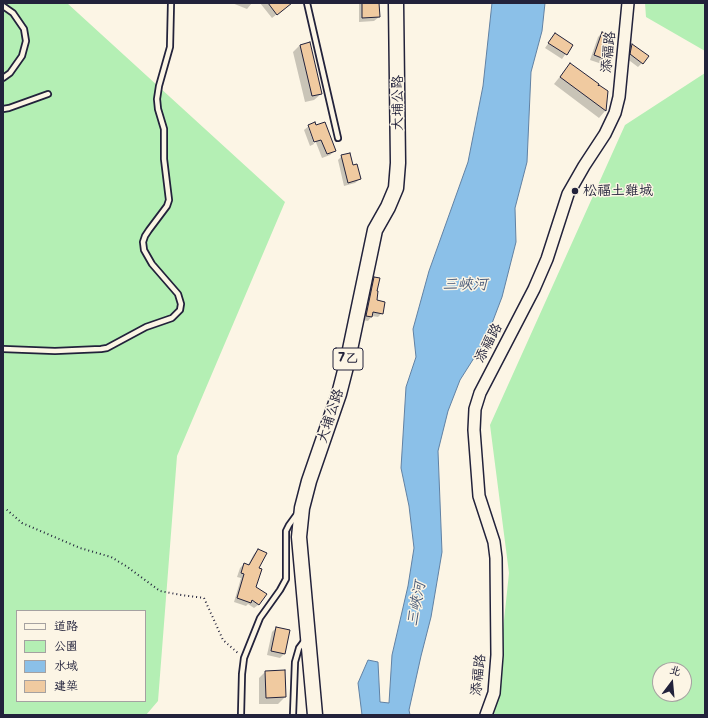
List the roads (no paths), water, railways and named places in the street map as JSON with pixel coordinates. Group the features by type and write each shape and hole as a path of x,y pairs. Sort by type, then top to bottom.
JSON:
{"main road":[{"name":"大埔公路","path":"315,715 300,537 302,508 309,480 339,394 348,359 375,230 388,207 396,188 398,163 396,3"}],"street":[{"name":"添福路","path":"486,715 494,693 497,655 496,558 494,542 479,496 474,430 475,409 480,393 534,289 547,259 568,194 605,134 615,113 619,97 628,3"}],"lane":[{"path":"3,349 54,351 107,348 146,327 172,318 180,310 181,304 178,294 146,256 143,242 149,230 167,206 169,200 164,159 164,129 158,109 157,99 159,86 170,48 171,3"},
{"path":"307,3 338,138"},
{"path":"3,6 13,13 24,29 26,41 22,56 10,73 3,78"},
{"path":"3,109 48,94"},
{"path":"241,715 244,658 260,618 284,584 286,573 286,531 302,508"},
{"path":"293,715 297,654 299,648 308,637"}],"water":[{"name":"三峽河","path":"492,3 545,3 542,31 531,72 527,162 515,208 516,242 502,297 486,339 460,380 448,411 438,451 442,552 431,617 409,710 410,715 362,715 358,683 368,660 378,662 380,702 389,703 392,655 408,586 414,548 409,506 401,468 406,387 416,357 413,329 429,271 468,162 483,86"}],"place":[{"name":"松福土雞城","path":"575,191"}]}
